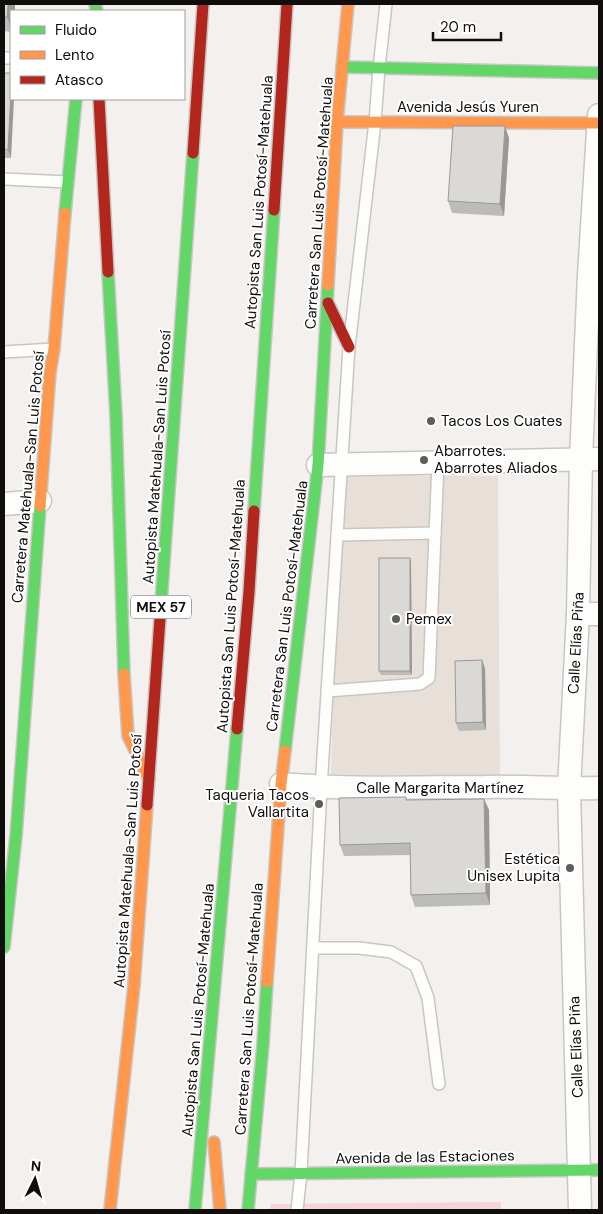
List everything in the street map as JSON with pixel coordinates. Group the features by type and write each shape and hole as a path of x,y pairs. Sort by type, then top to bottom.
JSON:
{"main road":[{"name":"Autopista Matehuala-San Luis Potosí","path":"110,1210 134,985 203,4"},
{"name":"Autopista San Luis Potosí-Matehuala","path":"195,1210 250,582 287,4"},
{"name":"Carretera San Luis Potosí-Matehuala","path":"248,1210 263,1044 281,784 318,465 337,122 348,4"},
{"path":"342,67 599,73"},
{"name":"Carretera Matehuala-San Luis Potosí","path":"4,947 10,837 50,372 54,349 76,100"},
{"path":"99,100 116,415 123,653 128,736 149,781"},
{"name":"Avenida Jesús Yuren","path":"337,122 599,120"},
{"path":"327,301 349,346"},
{"path":"208,1065 220,1210"},
{"name":"Avenida de las Estaciones","path":"251,1174 589,1170"}],"street":[{"name":"Calle Elías Piña","path":"580,1210 589,1170 569,789 589,614 590,459 599,120"},
{"path":"318,465 590,459"},
{"path":"4,504 40,500"},
{"name":"Calle Margarita Martínez","path":"281,784 321,788 500,786 569,789 599,788"}],"lane":[{"path":"297,1210 301,1173 321,788 349,346 375,122 378,68 386,4"},
{"path":"4,178 68,182"},
{"path":"4,352 54,349"},
{"path":"327,691 420,684 429,678 438,462"},
{"path":"337,535 435,533"},
{"path":"313,948 359,948 391,952 416,966 428,998 439,1084"}],"shaded area":[{"name":"Pemex","path":"340,475 498,476 500,779 331,774"},
{"path":"501,1202 501,1210 270,1210 271,1204"}],"building":[{"path":"4,4 8,4 7,17 4,17"},
{"path":"4,73 10,73 8,150 4,149"},
{"path":"453,126 505,126 500,204 448,201"},
{"name":"Pemex","path":"379,558 410,558 410,671 379,671"},
{"path":"482,660 483,722 456,723 455,661"},
{"path":"406,797 406,800 484,799 486,893 411,895 410,843 340,845 339,798"}],"traffic: fast":[{"path":"95,4 97,10"},
{"path":"342,67 599,73"},
{"path":"65,213 76,100"},
{"path":"161,604 193,153"},
{"path":"254,511 274,210"},
{"path":"108,272 116,415 124,674"},
{"path":"285,751 318,465 328,285"},
{"path":"4,947 16,836 40,506"},
{"path":"195,1210 237,729"},
{"path":"248,1210 267,982"},
{"path":"251,1174 599,1170"}],"traffic: slow":[{"path":"328,285 337,122 348,4"},
{"path":"337,122 599,123"},
{"path":"40,506 65,213"},
{"path":"124,674 128,736 149,779"},
{"path":"267,982 285,751"},
{"path":"110,1210 134,985 147,805"},
{"path":"214,1142 220,1210"}],"traffic: jam":[{"path":"193,153 203,4"},
{"path":"274,210 287,4"},
{"path":"99,100 108,272"},
{"path":"328,303 349,347"},
{"path":"237,729 254,511"},
{"path":"147,805 161,604"}],"place":[{"name":"Tacos Los Cuates","path":"431,421"},
{"name":"Abarrotes. Abarrotes Aliados","path":"424,460"},
{"name":"Pemex","path":"396,619"},
{"name":"Taqueria Tacos Vallartita","path":"319,804"},
{"name":"Estética Unisex Lupita","path":"570,868"}]}
